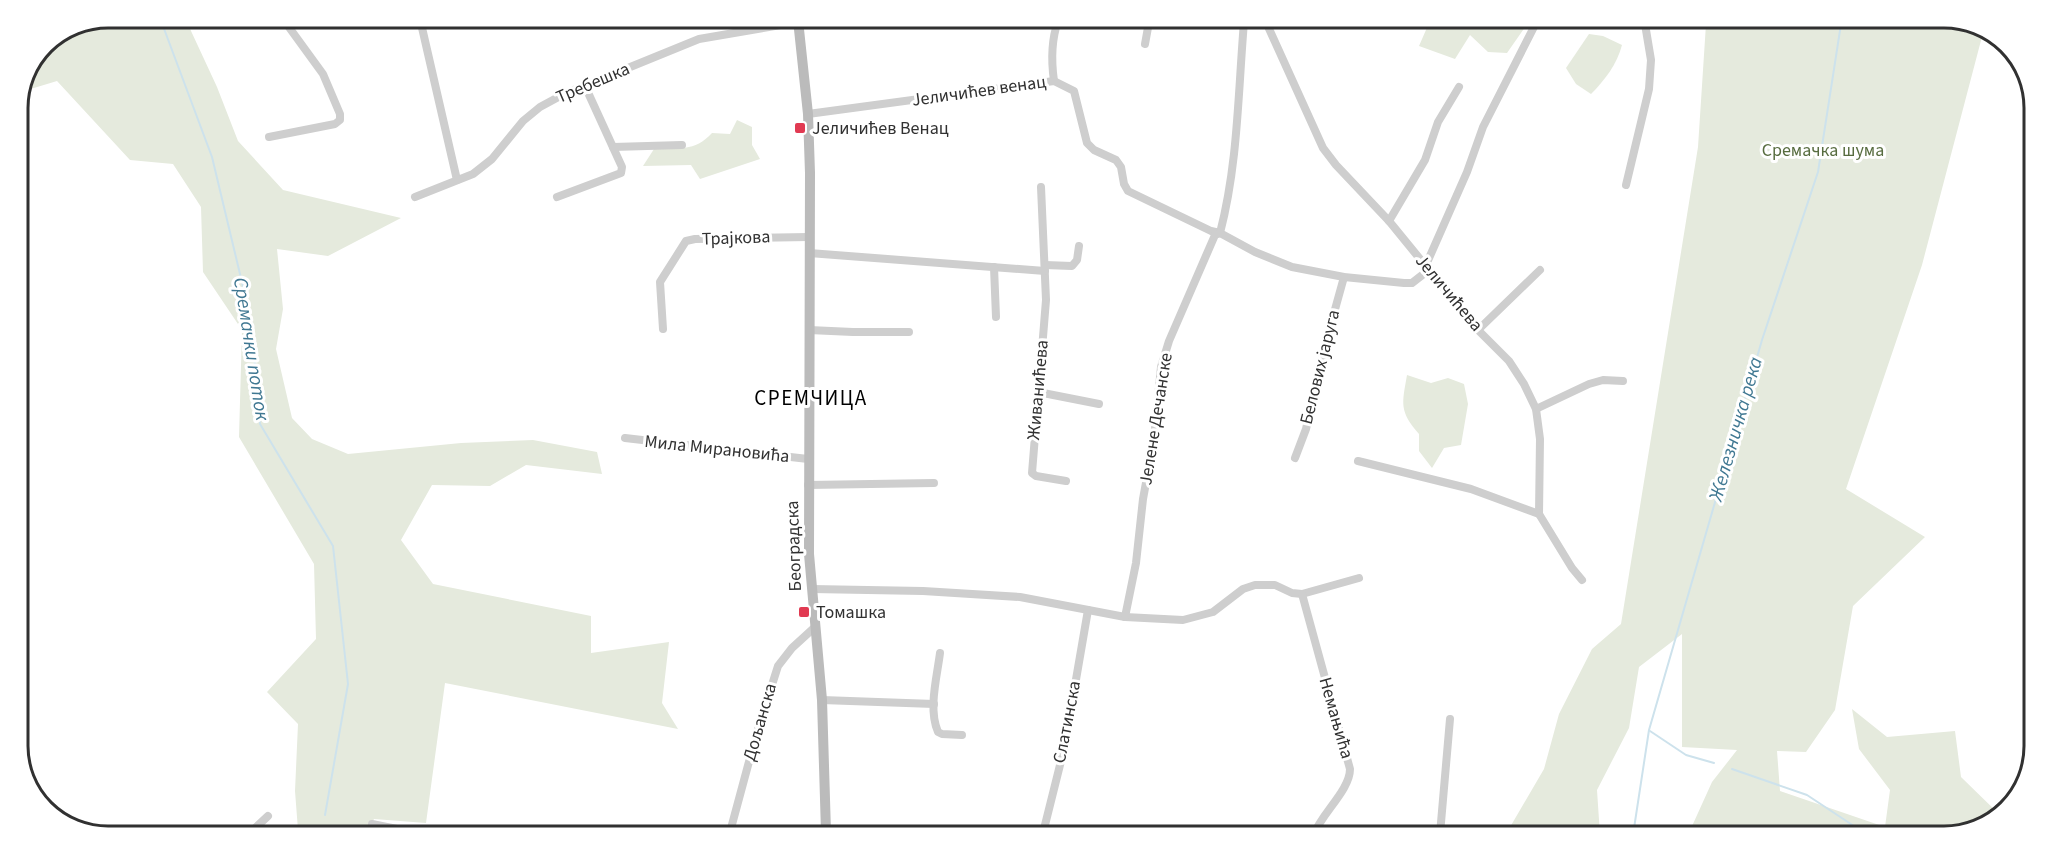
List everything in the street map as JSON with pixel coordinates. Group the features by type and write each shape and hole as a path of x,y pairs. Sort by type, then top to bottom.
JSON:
{"main road":[{"name":"Београдска","path":"799,28 808,114 808,485 812,589 822,700 826,826"}],"street":[{"path":"269,137 335,124 340,120 340,114 322,74 289,28"},
{"path":"422,28 457,180"},
{"name":"Требешка","path":"415,197 473,174 492,159 523,121 540,107 564,94 699,39 760,28"},
{"path":"1054,81 1052,50 1057,28"},
{"path":"1145,45 1148,28"},
{"path":"1220,233 1233,165 1244,28"},
{"name":"Јеличићева","path":"1269,28 1323,148 1389,221 1478,330 1509,361 1524,384 1536,409 1540,439 1539,514"},
{"path":"1428,267 1483,127 1533,28"},
{"path":"1626,185 1649,88 1651,60 1646,28"},
{"name":"Јеличићев венац","path":"808,114 1054,81 1074,91 1087,143 1094,150 1116,160 1121,167 1124,184 1128,191 1211,231 1220,233 1255,252 1292,267 1344,277 1404,283 1412,283 1428,267"},
{"path":"557,197 621,173 622,167 585,86"},
{"path":"1389,221 1425,160 1438,122 1460,87"},
{"path":"613,147 682,145"},
{"name":"Живанићева","path":"1041,187 1046,300 1032,473 1036,476 1066,481"},
{"name":"Јелене Дечанске","path":"1125,617 1136,563 1143,499 1154,439 1161,367 1168,340 1184,303 1215,235 1220,233"},
{"name":"Трајкова","path":"663,328 660,282 686,241 809,237"},
{"path":"809,253 994,267 1045,268 1072,266 1077,260 1079,246"},
{"path":"994,267 996,317"},
{"path":"1478,330 1540,270"},
{"name":"Белових јаруга","path":"1295,458 1306,429 1324,349 1344,277"},
{"path":"809,330 909,332"},
{"path":"1536,409 1589,384 1603,380 1623,381"},
{"path":"1038,392 1099,404"},
{"name":"Мила Мирановића","path":"625,438 808,459"},
{"path":"1358,461 1471,489 1539,514 1572,568 1582,580"},
{"path":"808,485 934,483"},
{"path":"812,589 923,591 1020,597 1125,617 1183,620 1213,612 1243,590 1255,585 1275,585 1292,593 1302,594 1359,578"},
{"name":"Немањића","path":"1302,594 1350,769 1350,776 1346,784 1318,826"},
{"name":"Слатинска","path":"1045,826 1064,748 1088,610"},
{"name":"Дољанска","path":"732,826 778,666 792,648 815,627"},
{"path":"940,653 934,704 938,732 962,735"},
{"path":"822,700 934,704"},
{"path":"1441,826 1450,719"},
{"path":"257,826 268,816"},
{"path":"372,824 382,826"}],"green space":[{"path":"108,28 190,28 217,87 238,141 283,190 401,218 328,256 277,249 283,309 276,349 292,418 312,439 348,454 461,443 533,440 597,452 602,474 526,465 490,486 432,485 401,540 433,584 591,616 591,653 669,642 662,703 678,729 445,683 426,823 374,819 371,826 298,826 295,791 298,724 267,692 316,639 314,564 239,437 242,330 203,272 201,207 173,164 130,160 57,81 31,89 42,64 52,52 64,42 78,35"},
{"path":"1427,28 1524,28 1507,53 1488,52 1470,35 1455,59 1419,46"},
{"name":"Сремачка шума","path":"1706,28 1945,28 1960,30 1982,38 1922,265 1846,489 1925,537 1853,606 1835,710 1806,752 1777,751 1780,791 1882,826 1692,826 1712,782 1737,750 1682,747 1682,634 1639,667 1629,728 1597,790 1599,826 1511,826 1544,769 1559,714 1592,649 1621,624 1698,147"},
{"path":"1589,34 1603,36 1622,45 1610,71 1591,94 1576,84 1566,68"},
{"path":"737,120 752,127 752,145 760,159 700,179 691,165 643,166 654,149 685,148 699,143 712,133 730,134"},
{"path":"1407,375 1431,383 1448,378 1464,384 1468,404 1461,445 1444,448 1432,468 1419,451 1419,434 1405,413 1403,400"},
{"name":"Сремачка шума","path":"1852,709 1887,737 1955,731 1961,777 1993,809 1980,817 1960,824 1885,826 1890,790 1859,749"}],"waterway":[{"name":"Сремачки поток","path":"164,28 212,157 251,320 260,424 333,546 348,684 325,815"},
{"name":"Железничка река","path":"1634,826 1649,730 1762,340 1818,172 1840,28"},
{"path":"1650,731 1686,755 1714,763"},
{"path":"1732,769 1807,795 1854,826"}],"place":[{"name":"Јеличићев Венац","path":"800,128"},
{"name":"Томашка","path":"804,612"}],"district":[{"name":"СРЕМЧИЦА","path":"811,398"}]}
